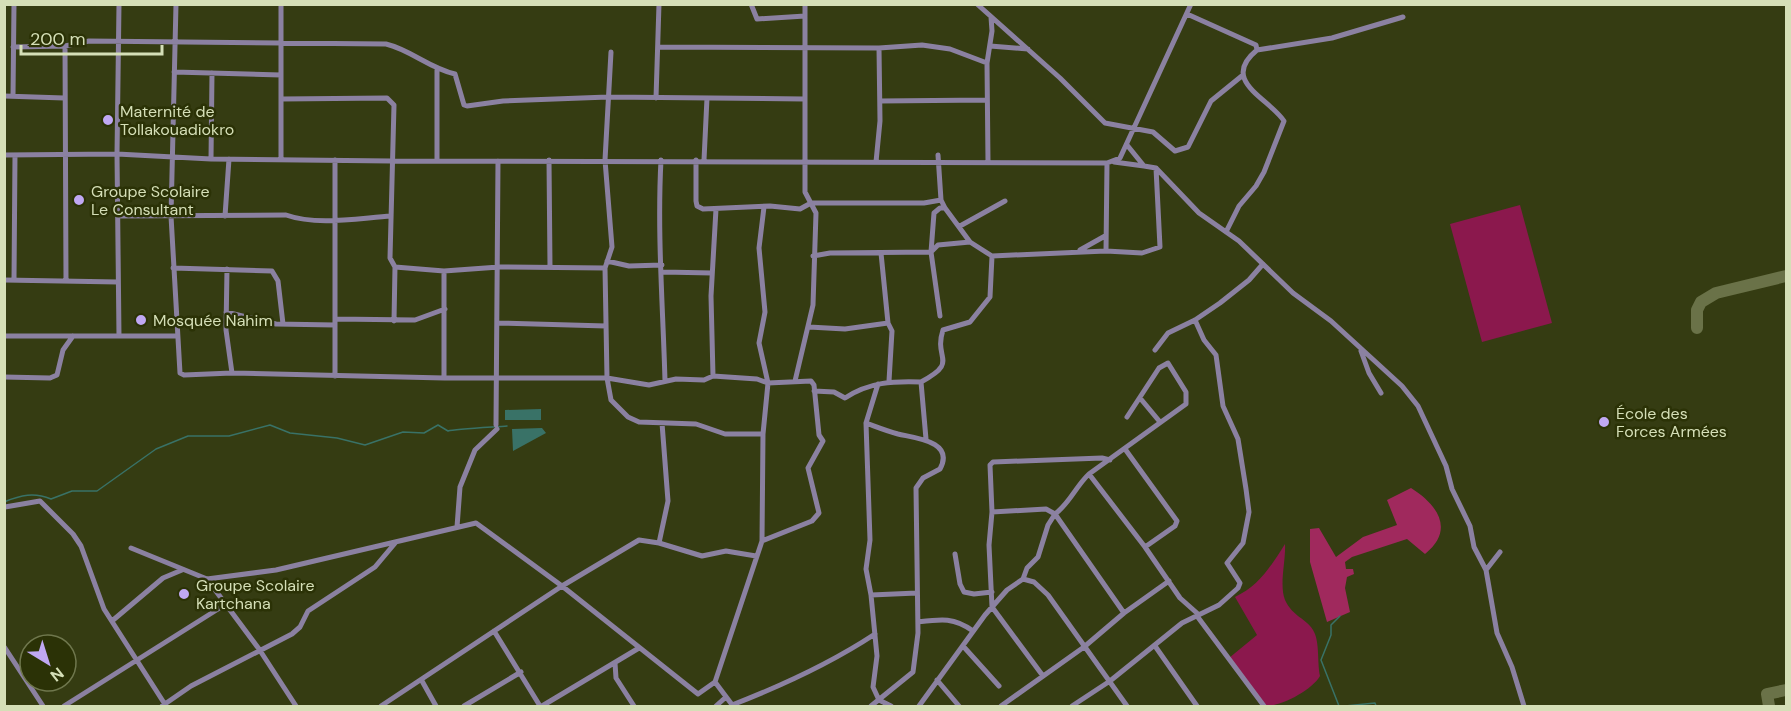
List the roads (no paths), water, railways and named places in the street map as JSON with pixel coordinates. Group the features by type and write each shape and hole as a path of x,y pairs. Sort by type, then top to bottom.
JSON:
{"street":[{"path":"14,4 14,96"},
{"path":"119,4 117,154 119,336"},
{"path":"176,4 171,216 180,373 184,375 232,373 444,378 607,378 649,385 676,378 704,381 713,376 757,379 768,383 811,381 819,435 823,441 808,468 819,513 812,520 762,541"},
{"path":"281,4 281,158"},
{"path":"751,4 757,19 805,16"},
{"path":"795,381 813,305 816,213 805,192 805,4"},
{"path":"977,4 1105,123 1136,127 1158,135 1175,151 1184,150 1192,141 1199,121 1211,101 1243,75 1248,57 1257,50 1332,38 1403,17"},
{"path":"1114,162 1120,158 1136,127 1191,4"},
{"path":"656,98 660,5"},
{"path":"1187,14 1256,45 1257,50"},
{"path":"988,162 987,63 991,17"},
{"path":"13,47 64,46 89,41 119,43 281,41 386,44 397,46 437,70 457,75 462,99 467,106 503,100 608,97 804,99"},
{"path":"659,46 879,48 922,45 950,49 987,63"},
{"path":"64,46 66,280"},
{"path":"990,46 1028,49"},
{"path":"876,162 880,101 879,48"},
{"path":"611,52 605,160 612,247 605,268 607,378 611,400 628,417 639,422 696,424 724,434 763,434"},
{"path":"437,70 437,160"},
{"path":"174,72 281,75"},
{"path":"211,159 212,73"},
{"path":"1226,232 1239,206 1256,186 1264,172 1284,121 1256,97 1243,75"},
{"path":"4,96 64,98"},
{"path":"282,99 387,98 394,105 390,258 395,267 394,321"},
{"path":"704,160 707,98"},
{"path":"880,101 987,100"},
{"path":"1127,145 1144,166"},
{"path":"4,154 174,155 211,159 392,161 876,162 938,158 988,162 1114,162 1156,168 1199,213 1239,240 1293,293 1331,321 1360,350 1402,386 1419,406 1446,466 1452,489 1470,526 1474,547 1486,570 1497,633 1512,667 1524,706"},
{"path":"14,280 15,154"},
{"path":"938,158 941,200 945,208 970,242 992,256 1106,251 1142,254 1160,247 1156,168"},
{"path":"225,216 229,159"},
{"path":"335,160 335,376"},
{"path":"549,160 550,267"},
{"path":"661,160 658,225 663,265 664,381"},
{"path":"696,160 697,206 716,209 800,208 811,203 924,203 941,200"},
{"path":"457,527 460,487 475,450 496,427 498,161"},
{"path":"1106,251 1107,163"},
{"path":"960,226 1005,201"},
{"path":"131,548 207,579 276,570 476,523 562,586 698,694 715,682 762,541 763,434 768,383 759,343 765,312 759,248 764,207"},
{"path":"940,316 931,252 934,213 940,208 945,208"},
{"path":"713,376 712,273 716,209"},
{"path":"118,216 286,214 298,218 336,219 391,216"},
{"path":"1075,252 1105,236"},
{"path":"813,256 830,253 931,252 938,245 970,242"},
{"path":"881,253 888,323 892,331 889,381"},
{"path":"814,391 834,392 845,398 857,390 878,384 889,381 921,382 940,372 944,365 941,338 943,330 970,322 990,297 992,256"},
{"path":"607,261 629,266 663,265"},
{"path":"1155,350 1168,333 1195,320 1249,280 1263,264"},
{"path":"395,267 444,271 499,267 605,268"},
{"path":"173,268 272,271 278,281 283,324"},
{"path":"226,269 226,312 232,373"},
{"path":"444,271 444,378"},
{"path":"663,272 712,273"},
{"path":"4,280 118,282"},
{"path":"226,312 283,324 415,320 445,309"},
{"path":"1072,706 1110,681 1182,623 1219,605 1238,588 1239,579 1227,563 1242,547 1249,512 1238,439 1223,406 1216,356 1204,340 1195,320"},
{"path":"498,323 606,326"},
{"path":"809,327 845,328 888,323"},
{"path":"4,336 177,336"},
{"path":"4,377 50,378 57,375 63,350 73,336"},
{"path":"1360,350 1369,373 1381,393"},
{"path":"919,706 992,607 1007,590 1023,579 1027,568 1038,557 1048,525 1055,514 1066,506 1080,482 1187,400 1185,392 1168,363 1159,368 1127,417"},
{"path":"921,382 926,439"},
{"path":"878,384 866,423 870,540 866,568 877,656 873,687 879,700 891,706"},
{"path":"1140,398 1160,422"},
{"path":"659,543 668,501 662,423"},
{"path":"866,423 900,435 926,439 939,448 942,459 940,469 923,478 916,488 918,622 914,672 871,706"},
{"path":"1125,449 1177,521 1175,526 1145,547"},
{"path":"1043,676 992,607 990,465 993,462 1102,458 1110,460"},
{"path":"1089,474 1263,706"},
{"path":"5,507 40,501 73,534 81,546 97,595 165,706 190,686 292,634 300,627 308,611 375,567 396,542"},
{"path":"992,512 1046,510 1055,514 1124,613"},
{"path":"381,706 422,681 562,586 592,571 639,540 659,543 702,556 726,551 756,556"},
{"path":"1486,570 1500,552"},
{"path":"955,554 960,584 964,592 974,594 992,589 1007,590"},
{"path":"112,621 163,578 183,570"},
{"path":"207,579 259,649 296,706"},
{"path":"1023,579 1034,582 1048,595 1127,706"},
{"path":"1001,706 1169,581"},
{"path":"871,595 917,593"},
{"path":"64,706 226,604"},
{"path":"918,622 949,618 960,622 973,632"},
{"path":"494,631 541,706 639,648"},
{"path":"715,682 733,706 773,689 855,647 875,634"},
{"path":"963,646 999,686"},
{"path":"1155,646 1197,706"},
{"path":"5,648 43,706"},
{"path":"615,663 615,678 634,706"},
{"path":"464,706 521,672"},
{"path":"937,680 959,706"},
{"path":"422,681 436,706"},
{"path":"716,706 726,697"}],"water":[{"path":"541,409 541,420 505,420 505,410"},
{"path":"542,428 546,433 513,451 512,429"}],"waterway":[{"path":"4,502 28,495 51,499 72,491 97,491 156,449 188,436 229,436 270,425 290,433 337,438 365,445 403,432 424,433 438,425 448,431 507,426"},
{"path":"1339,706 1321,660 1331,635 1331,625 1340,616"},
{"path":"1345,706 1375,703 1376,706"}],"place":[{"name":"Maternité de Tollakouadiokro","path":"108,120"},
{"name":"Groupe Scolaire Le Consultant","path":"79,200"},
{"name":"Mosquée Nahim","path":"141,320"},
{"name":"École des Forces Armées","path":"1604,422"},
{"name":"Groupe Scolaire Kartchana","path":"184,594"}]}
